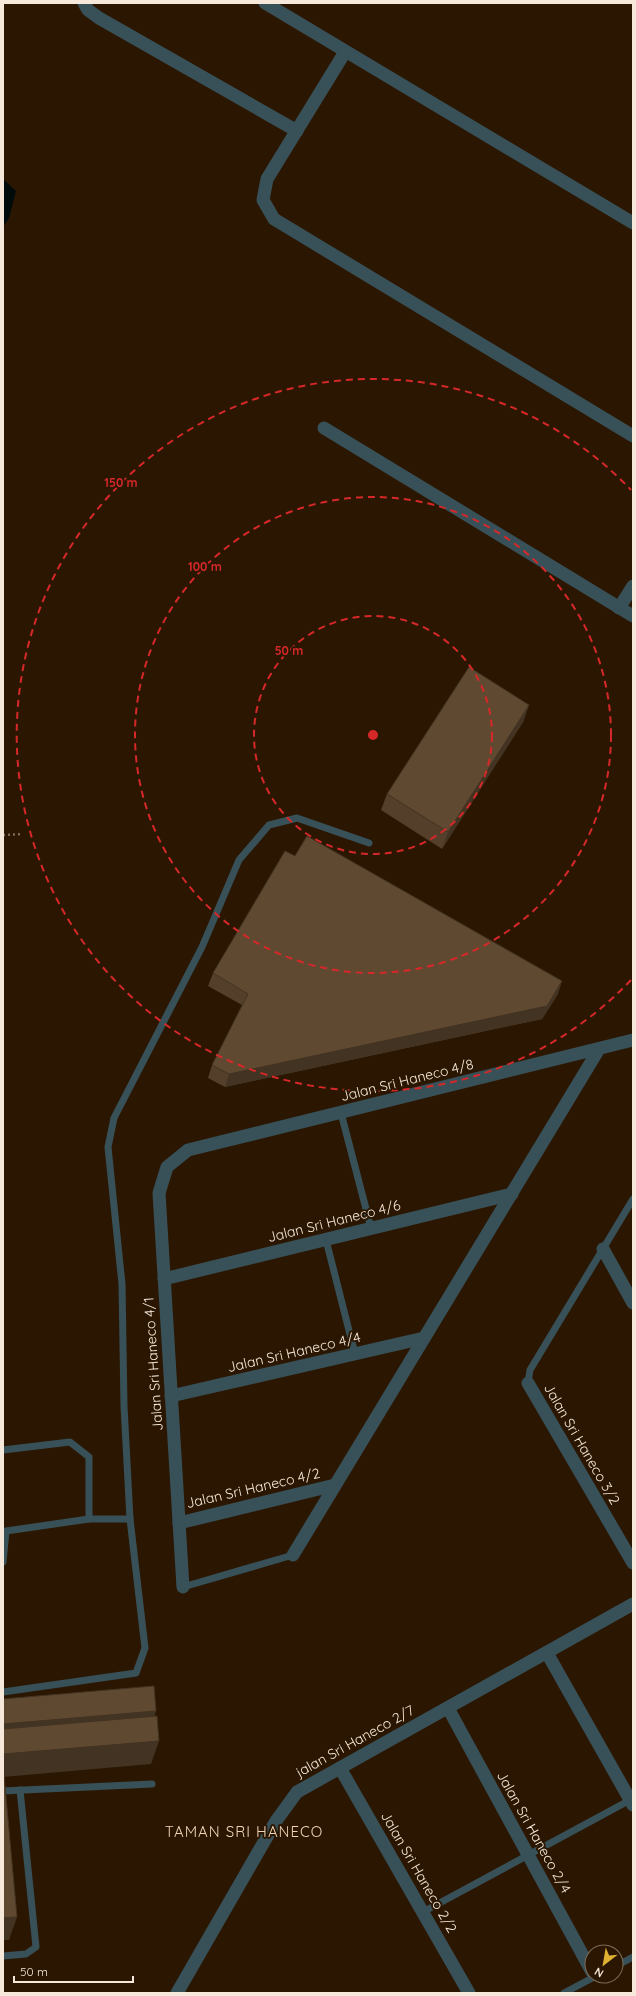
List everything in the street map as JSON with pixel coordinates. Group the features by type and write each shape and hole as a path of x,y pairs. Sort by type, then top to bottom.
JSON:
{"street":[{"path":"84,3 88,10 99,18 297,131"},
{"path":"265,3 633,224"},
{"path":"346,52 267,179 263,200 274,219 633,436"},
{"path":"324,428 633,616"},
{"path":"619,608 633,586"},
{"name":"Jalan Sri Haneco 4/8","path":"188,1150 633,1040"},
{"path":"293,1555 599,1049"},
{"name":"Jalan Sri Haneco 4/1","path":"183,1587 159,1193 167,1167 188,1150"},
{"name":"Jalan Sri Haneco 4/6","path":"164,1279 512,1194"},
{"path":"603,1249 633,1303"},
{"name":"Jalan Sri Haneco 4/4","path":"171,1396 424,1338"},
{"name":"Jalan Sri Haneco 3/2","path":"528,1383 633,1563"},
{"name":"Jalan Sri Haneco 4/2","path":"179,1523 335,1485"},
{"name":"jalan Sri Haneco 2/7","path":"177,1993 276,1820 297,1792 633,1604"},
{"path":"547,1653 632,1801"},
{"name":"Jalan Sri Haneco 2/4","path":"448,1708 584,1957"},
{"name":"Jalan Sri Haneco 2/2","path":"340,1768 469,1993"}],"lane":[{"path":"3,1692 136,1673 145,1648 130,1519 124,1406 122,1284 108,1147 114,1118 202,947 239,860 269,825 298,818 369,843"},
{"path":"341,1113 371,1228"},
{"path":"528,1383 530,1370 633,1199"},
{"path":"326,1240 355,1354"},
{"path":"3,1450 70,1442 89,1457 89,1519"},
{"path":"3,1562 6,1531 89,1519 130,1519"},
{"path":"183,1587 293,1555"},
{"path":"3,1790 152,1784"},
{"path":"3,1956 26,1954 36,1947 20,1790"},
{"path":"423,1912 632,1801"},
{"path":"624,1962 633,1957"},
{"path":"564,1993 584,1981"}],"path":[{"path":"3,835 24,834"}],"shaded area":[{"path":"3,179 16,191 9,218 3,227"}],"building":[{"path":"469,667 529,705 448,832 387,794"},
{"path":"307,836 562,981 547,1006 229,1074 212,1065 248,994 213,973 285,851 295,856"},
{"path":"154,1686 156,1711 3,1724 3,1699"},
{"path":"157,1716 159,1741 3,1754 3,1729"},
{"path":"3,1775 17,1917 3,1918"}],"district":[{"name":"TAMAN SRI HANECO","path":"244,1831"}]}
